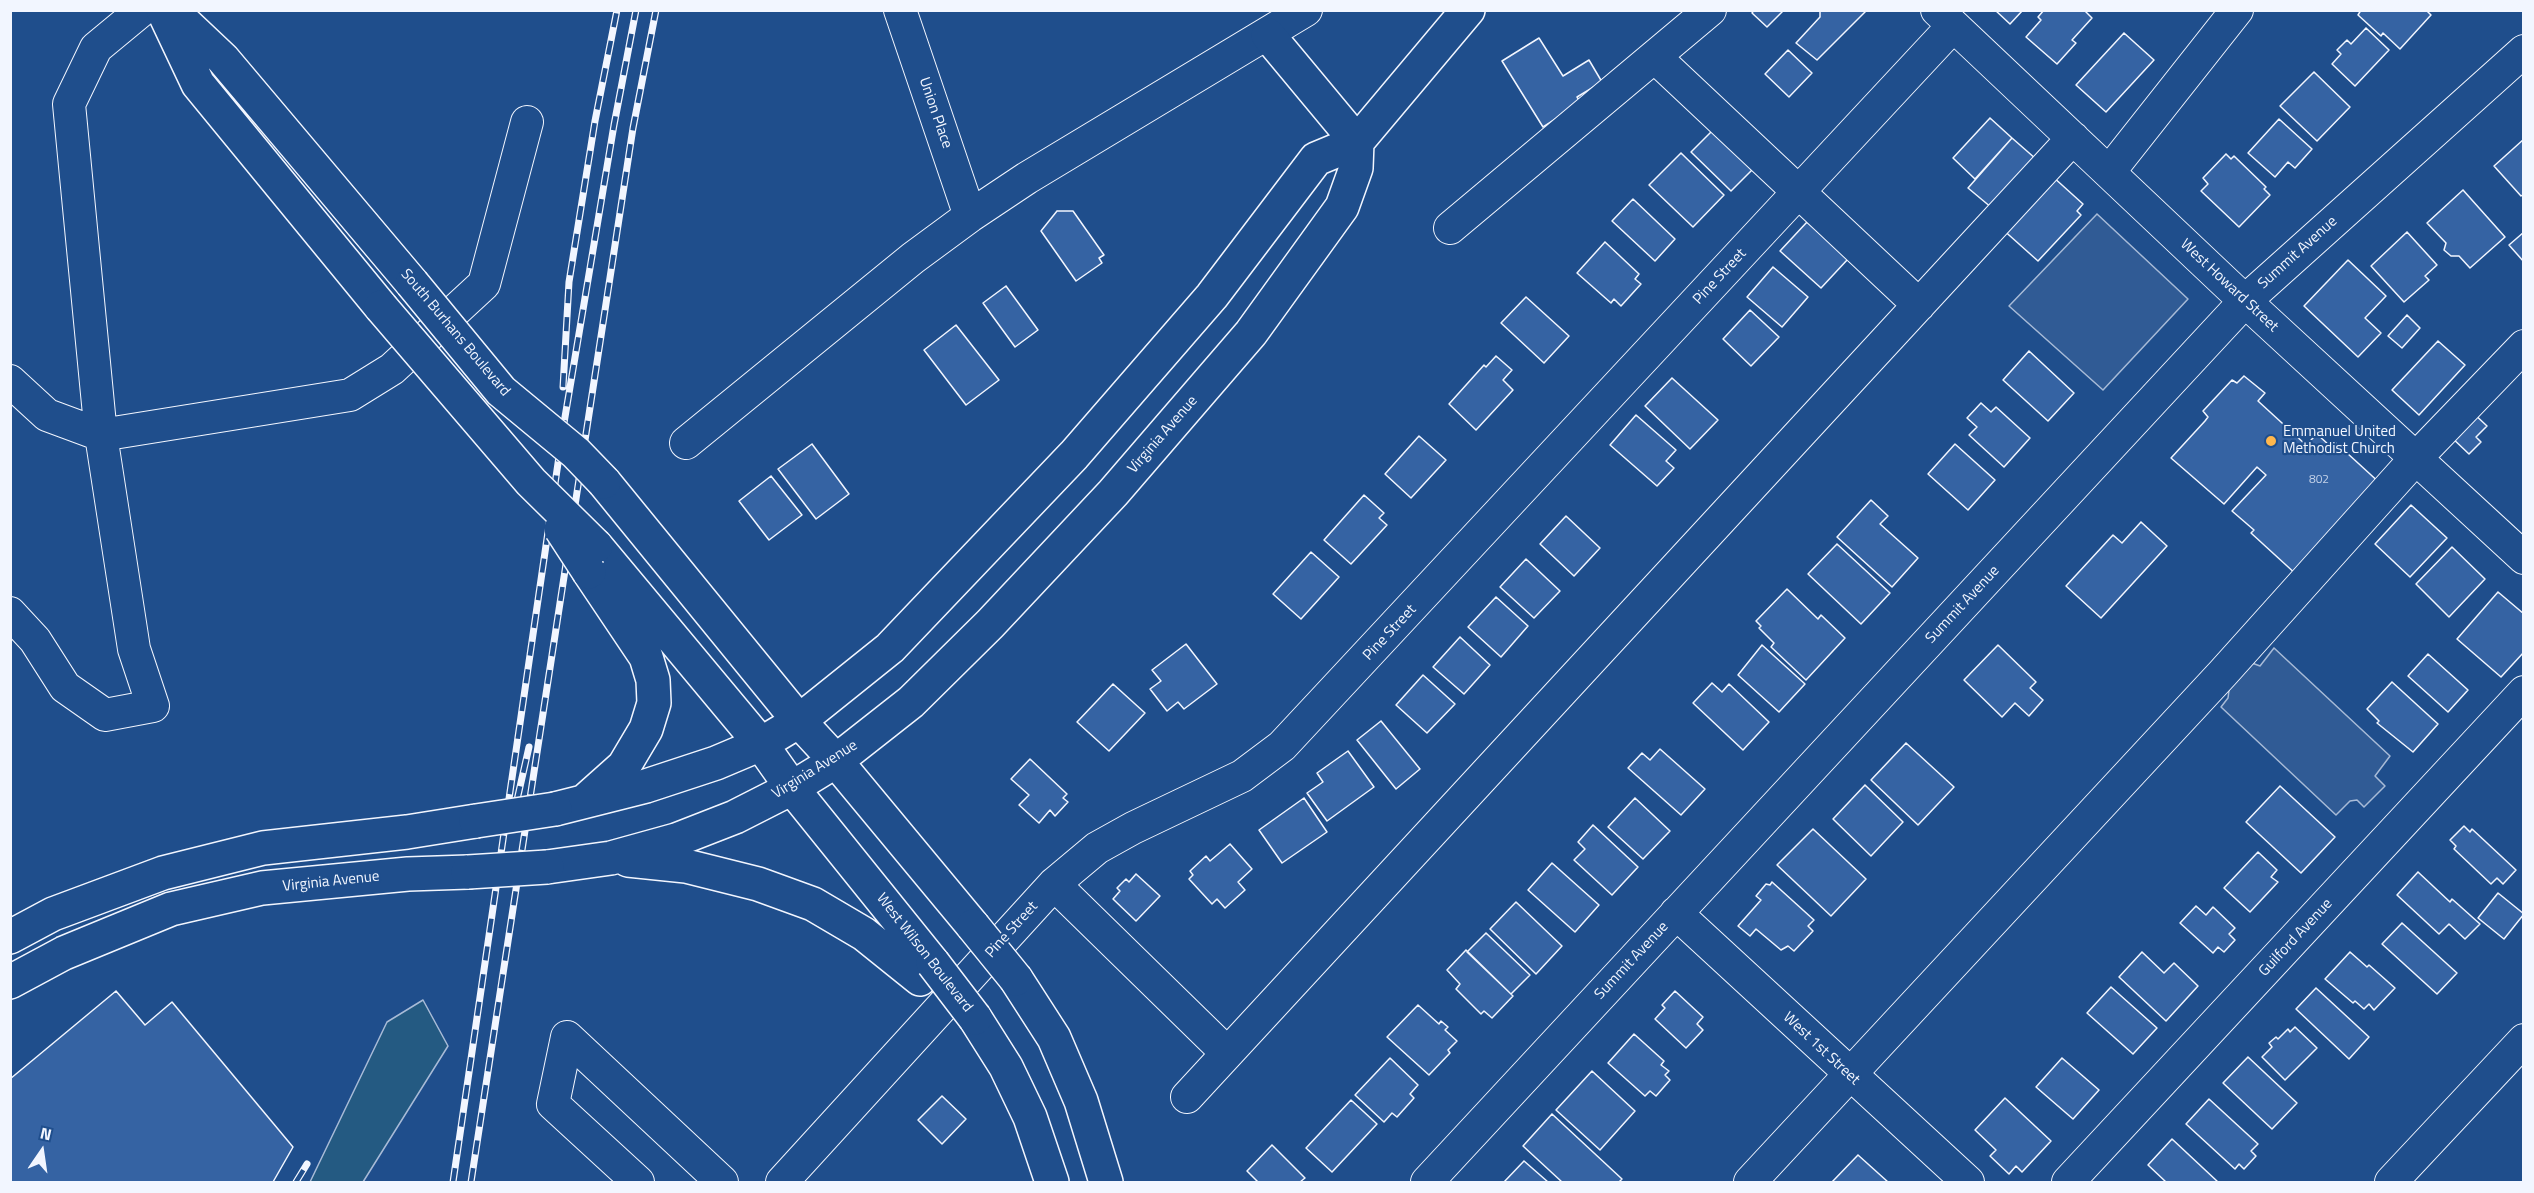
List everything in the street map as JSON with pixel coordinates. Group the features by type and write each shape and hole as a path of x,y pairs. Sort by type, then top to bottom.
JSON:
{"main road":[{"path":"164,10 198,84 381,307 531,482 592,559 760,744"},
{"name":"South Burhans Boulevard","path":"171,10 223,59 501,391 576,453 604,482 799,721 836,761"},
{"path":"10,937 53,914 163,873 252,851 407,832 568,807 716,763 760,744 799,721 890,648 1074,455 1212,296 1316,159 1358,142 1468,10"},
{"path":"1268,35 1358,142"},
{"name":"Virginia Avenue","path":"10,982 64,953 171,909 262,888 408,874 547,867 611,858 676,840 735,817 792,788 836,761 911,702 990,624 1113,493 1251,333 1342,207 1356,168 1358,142"},
{"path":"568,807 624,766 646,729 654,702 654,680 646,657 592,559"},
{"name":"West Wilson Boulevard","path":"760,744 926,971"},
{"path":"836,761 1016,979 1054,1038 1081,1101 1106,1182"},
{"path":"611,858 686,867 758,884 813,904 926,971 1006,1067 1030,1117 1052,1182"}],"street":[{"path":"10,613 35,640 65,687 105,715 153,706 134,649 101,435 69,104 96,48 142,10"},
{"name":"Union Place","path":"900,10 970,216"},
{"path":"686,443 913,258 970,216 1027,178 1268,35 1306,10"},
{"path":"1450,228 1710,10"},
{"path":"2109,172 2237,10"},
{"name":"West Howard Street","path":"1945,18 2245,301 2523,558"},
{"name":"Pine Street","path":"782,1182 1054,884 1097,848 1133,828 1242,776 1282,746 1799,192 1945,18"},
{"name":"Summit Avenue","path":"1427,1182 2245,301 2523,51"},
{"path":"1655,57 1919,305"},
{"path":"10,381 47,415 101,435 350,395 392,369 484,285 527,122"},
{"path":"1187,1097 1226,1052 2073,138"},
{"path":"1750,1182 2231,664 2416,458 2523,346"},
{"name":"Guilford Avenue","path":"2068,1182 2523,692"},
{"path":"1054,884 1226,1052"},
{"name":"West 1st Street","path":"1676,913 1850,1076 1968,1182"},
{"path":"638,1182 553,1104 567,1037 722,1182"},
{"path":"2391,1182 2523,1040"}],"shaded area":[{"path":"2097,214 2188,299 2103,390 2009,306"},
{"path":"2274,648 2390,756 2375,776 2385,786 2364,807 2357,800 2350,801 2336,815 2221,707 2228,698 2230,683 2252,663 2260,666"},
{"path":"423,1000 448,1046 363,1182 310,1182 387,1022"}],"building":[{"path":"1754,10 1784,10 1767,27 1752,13"},
{"path":"1820,10 1867,10 1817,60 1796,43 1820,17"},
{"path":"1995,10 2023,10 2010,24"},
{"path":"2044,10 2084,10 2092,18 2072,40 2076,43 2057,64 2026,37 2041,20 2038,17"},
{"path":"2361,10 2426,10 2431,15 2400,49 2383,33 2381,36 2358,15"},
{"path":"2366,28 2389,50 2355,86 2332,64 2341,54 2337,50 2347,40 2351,44"},
{"path":"2124,33 2154,60 2106,112 2076,85"},
{"path":"1539,38 1563,76 1589,60 1602,82 1577,97 1581,103 1543,127 1502,61"},
{"path":"1788,50 1812,73 1789,97 1765,74"},
{"path":"2314,72 2350,107 2317,141 2280,106"},
{"path":"1990,118 2012,138 1975,179 1953,158"},
{"path":"2279,119 2312,149 2295,168 2288,162 2275,177 2248,153"},
{"path":"1715,128 1754,168 1731,191 1691,152"},
{"path":"2012,138 2036,159 1992,208 1968,188"},
{"path":"2524,139 2524,194 2521,196 2494,166"},
{"path":"1681,153 1724,195 1693,227 1649,185"},
{"path":"2226,154 2231,159 2234,156 2266,187 2264,189 2270,195 2239,227 2201,191 2208,184 2203,178"},
{"path":"2052,176 2083,204 2077,211 2081,215 2038,261 2000,227"},
{"path":"2463,190 2505,237 2470,268 2459,256 2451,256 2444,250 2446,243 2427,223"},
{"path":"1633,199 1675,239 1655,261 1612,221"},
{"path":"1057,211 1073,211 1104,255 1099,258 1102,263 1076,281 1041,231"},
{"path":"1807,222 1848,259 1821,288 1780,251"},
{"path":"2407,232 2437,265 2425,276 2429,280 2404,302 2371,266"},
{"path":"2524,232 2524,262 2509,245"},
{"path":"1605,242 1639,274 1635,279 1641,284 1621,306 1614,299 1611,303 1577,273"},
{"path":"2348,260 2386,296 2365,318 2381,333 2358,357 2304,306"},
{"path":"1773,267 1808,297 1782,327 1747,297"},
{"path":"1006,286 1038,330 1015,347 983,303"},
{"path":"1526,297 1569,336 1544,363 1501,323"},
{"path":"1750,310 1779,337 1751,366 1723,339"},
{"path":"2407,315 2420,328 2402,348 2388,336"},
{"path":"956,325 999,380 966,405 924,350"},
{"path":"2438,341 2465,365 2419,415 2392,390"},
{"path":"2029,351 2074,393 2048,421 2003,380"},
{"path":"1496,356 1512,370 1503,380 1513,390 1476,430 1449,404 1484,365 1486,367"},
{"name":"Emmanuel United Methodist Church","path":"2244,376 2265,393 2258,401 2306,445 2317,434 2330,446 2335,442 2382,485 2298,576 2251,533 2254,530 2232,511 2266,475 2257,467 2224,504 2171,458 2208,417 2203,411 2232,380 2237,383"},
{"path":"1672,378 1718,420 1690,449 1645,406"},
{"path":"1981,403 1991,412 1996,407 2030,438 2004,467 1969,435 1977,427 1967,418"},
{"path":"2471,411 2487,426 2476,437 2481,442 2469,454 2449,435"},
{"path":"1636,415 1676,450 1666,461 1674,468 1657,486 1610,445"},
{"path":"1419,436 1446,460 1411,498 1385,474"},
{"path":"812,444 849,494 816,519 778,469"},
{"path":"1955,444 1995,480 1968,510 1928,474"},
{"path":"771,476 802,515 769,540 739,501"},
{"path":"1364,495 1384,513 1379,518 1387,525 1351,564 1324,540"},
{"path":"1871,500 1888,516 1880,524 1918,558 1892,587 1837,537"},
{"path":"2411,505 2447,538 2410,577 2375,544"},
{"path":"1566,516 1600,548 1574,576 1540,544"},
{"path":"2141,522 2167,546 2101,618 2066,586 2113,535 2122,543"},
{"path":"1837,544 1890,593 1861,624 1808,574"},
{"path":"2452,547 2485,579 2449,617 2416,584"},
{"path":"1311,552 1339,577 1301,619 1273,594"},
{"path":"1526,559 1560,591 1534,618 1500,587"},
{"path":"1787,589 1818,619 1821,615 1845,638 1806,680 1771,647 1774,643 1759,628 1761,626 1756,621"},
{"path":"2498,592 2524,614 2524,652 2501,677 2457,639"},
{"path":"1496,597 1528,626 1501,657 1468,627"},
{"path":"1460,637 1490,665 1464,694 1433,667"},
{"path":"1186,644 1217,684 1184,709 1178,702 1167,711 1150,689 1161,681 1152,670"},
{"path":"1762,645 1805,684 1779,712 1738,675"},
{"path":"1998,645 2036,682 2030,688 2043,700 2029,716 2015,703 2002,717 1964,680"},
{"path":"2428,654 2468,690 2448,712 2408,676"},
{"path":"1423,675 1455,704 1427,733 1396,705"},
{"path":"2392,682 2438,724 2413,752 2377,723 2379,721 2367,709"},
{"path":"1712,683 1722,692 1729,684 1769,722 1743,750 1693,703"},
{"path":"1113,684 1145,713 1109,751 1077,722"},
{"path":"1381,721 1420,769 1396,789 1357,740"},
{"path":"1906,743 1954,787 1918,825 1871,780"},
{"path":"1660,749 1705,789 1681,815 1628,768 1642,753 1650,760"},
{"path":"1348,751 1374,787 1327,821 1307,793 1323,782 1317,773"},
{"path":"1030,759 1067,794 1063,798 1068,802 1055,816 1050,810 1039,823 1019,805 1029,795 1011,779"},
{"path":"1865,785 1903,822 1871,856 1833,819"},
{"path":"2280,786 2335,837 2301,873 2246,822"},
{"path":"1304,798 1327,832 1282,863 1259,830"},
{"path":"1635,798 1670,831 1643,859 1608,827"},
{"path":"1593,825 1638,867 1612,895 1574,860 1585,849 1578,842"},
{"path":"2464,826 2470,832 2472,829 2516,870 2503,884 2497,878 2491,884 2454,849 2456,846 2450,840"},
{"path":"1813,829 1866,879 1831,916 1777,865"},
{"path":"1230,844 1252,869 1238,882 1245,890 1225,908 1217,899 1212,904 1189,879 1193,875 1190,871 1206,856 1210,861"},
{"path":"2258,852 2277,870 2271,877 2278,882 2250,912 2224,888"},
{"path":"1552,863 1599,905 1575,932 1528,890"},
{"path":"2418,872 2450,902 2452,899 2480,924 2465,939 2449,924 2439,934 2397,895"},
{"path":"1136,874 1160,896 1136,921 1113,899 1120,891 1117,888 1126,879 1129,882"},
{"path":"1772,882 1814,920 1808,926 1813,931 1794,951 1788,946 1781,950 1756,929 1750,936 1738,926 1761,900 1756,896 1766,884 1770,885"},
{"path":"2498,893 2524,914 2504,939 2478,918"},
{"path":"1516,902 1562,946 1536,974 1490,929"},
{"path":"2196,906 2206,915 2213,907 2235,928 2229,934 2235,940 2224,952 2218,947 2213,953 2180,923"},
{"path":"2402,923 2457,973 2437,994 2382,944"},
{"path":"1486,933 1530,975 1511,994 1467,952"},
{"path":"1466,950 1513,996 1492,1018 1484,1011 1481,1014 1456,989 1460,984 1447,970"},
{"path":"2142,952 2164,973 2174,963 2198,986 2166,1021 2119,977"},
{"path":"2350,952 2395,988 2374,1010 2369,1004 2364,1009 2355,1001 2353,1003 2325,979"},
{"path":"2111,987 2157,1028 2133,1054 2087,1013"},
{"path":"2316,988 2369,1037 2349,1059 2296,1009"},
{"path":"116,991 145,1025 172,1002 293,1147 273,1182 10,1182 10,1079"},
{"path":"1675,991 1703,1017 1697,1024 1703,1030 1686,1048 1655,1019 1665,1008 1662,1005"},
{"path":"1418,1005 1439,1024 1441,1021 1448,1027 1445,1030 1457,1041 1448,1050 1450,1053 1429,1075 1387,1037"},
{"path":"2295,1027 2317,1048 2285,1080 2262,1057 2272,1047 2269,1043 2276,1037 2278,1039 2288,1029 2290,1032"},
{"path":"1634,1034 1664,1061 1661,1065 1669,1071 1665,1075 1670,1080 1656,1096 1650,1091 1645,1096 1608,1063"},
{"path":"2248,1057 2297,1103 2272,1129 2223,1083"},
{"path":"1390,1058 1418,1085 1410,1094 1414,1098 1397,1117 1392,1113 1384,1122 1355,1095"},
{"path":"2062,1058 2099,1090 2073,1119 2036,1087"},
{"path":"1592,1071 1635,1111 1600,1150 1556,1110"},
{"path":"942,1096 966,1119 942,1144 918,1120"},
{"path":"2005,1098 2051,1141 2022,1172 2016,1166 2009,1174 1990,1156 1996,1150 1975,1130"},
{"path":"2209,1099 2258,1144 2251,1151 2256,1156 2244,1169 2239,1164 2235,1169 2186,1124"},
{"path":"1351,1100 1377,1124 1332,1172 1306,1148"},
{"path":"1552,1114 1622,1179 1619,1182 1562,1182 1523,1146"},
{"path":"2172,1139 2218,1182 2166,1182 2148,1165"},
{"path":"1272,1145 1305,1178 1300,1182 1258,1182 1247,1171"},
{"path":"1858,1155 1888,1182 1832,1182"},
{"path":"1524,1161 1548,1182 1504,1182"}],"railway":[{"path":"563,387 569,282 595,121 617,10"},
{"path":"453,1182 563,429 614,125 636,10"},
{"path":"471,1182 633,128 656,10"},
{"path":"517,800 529,747"},
{"path":"296,1182 307,1164"}],"place":[{"name":"Emmanuel United Methodist Church","path":"2271,441"}]}
